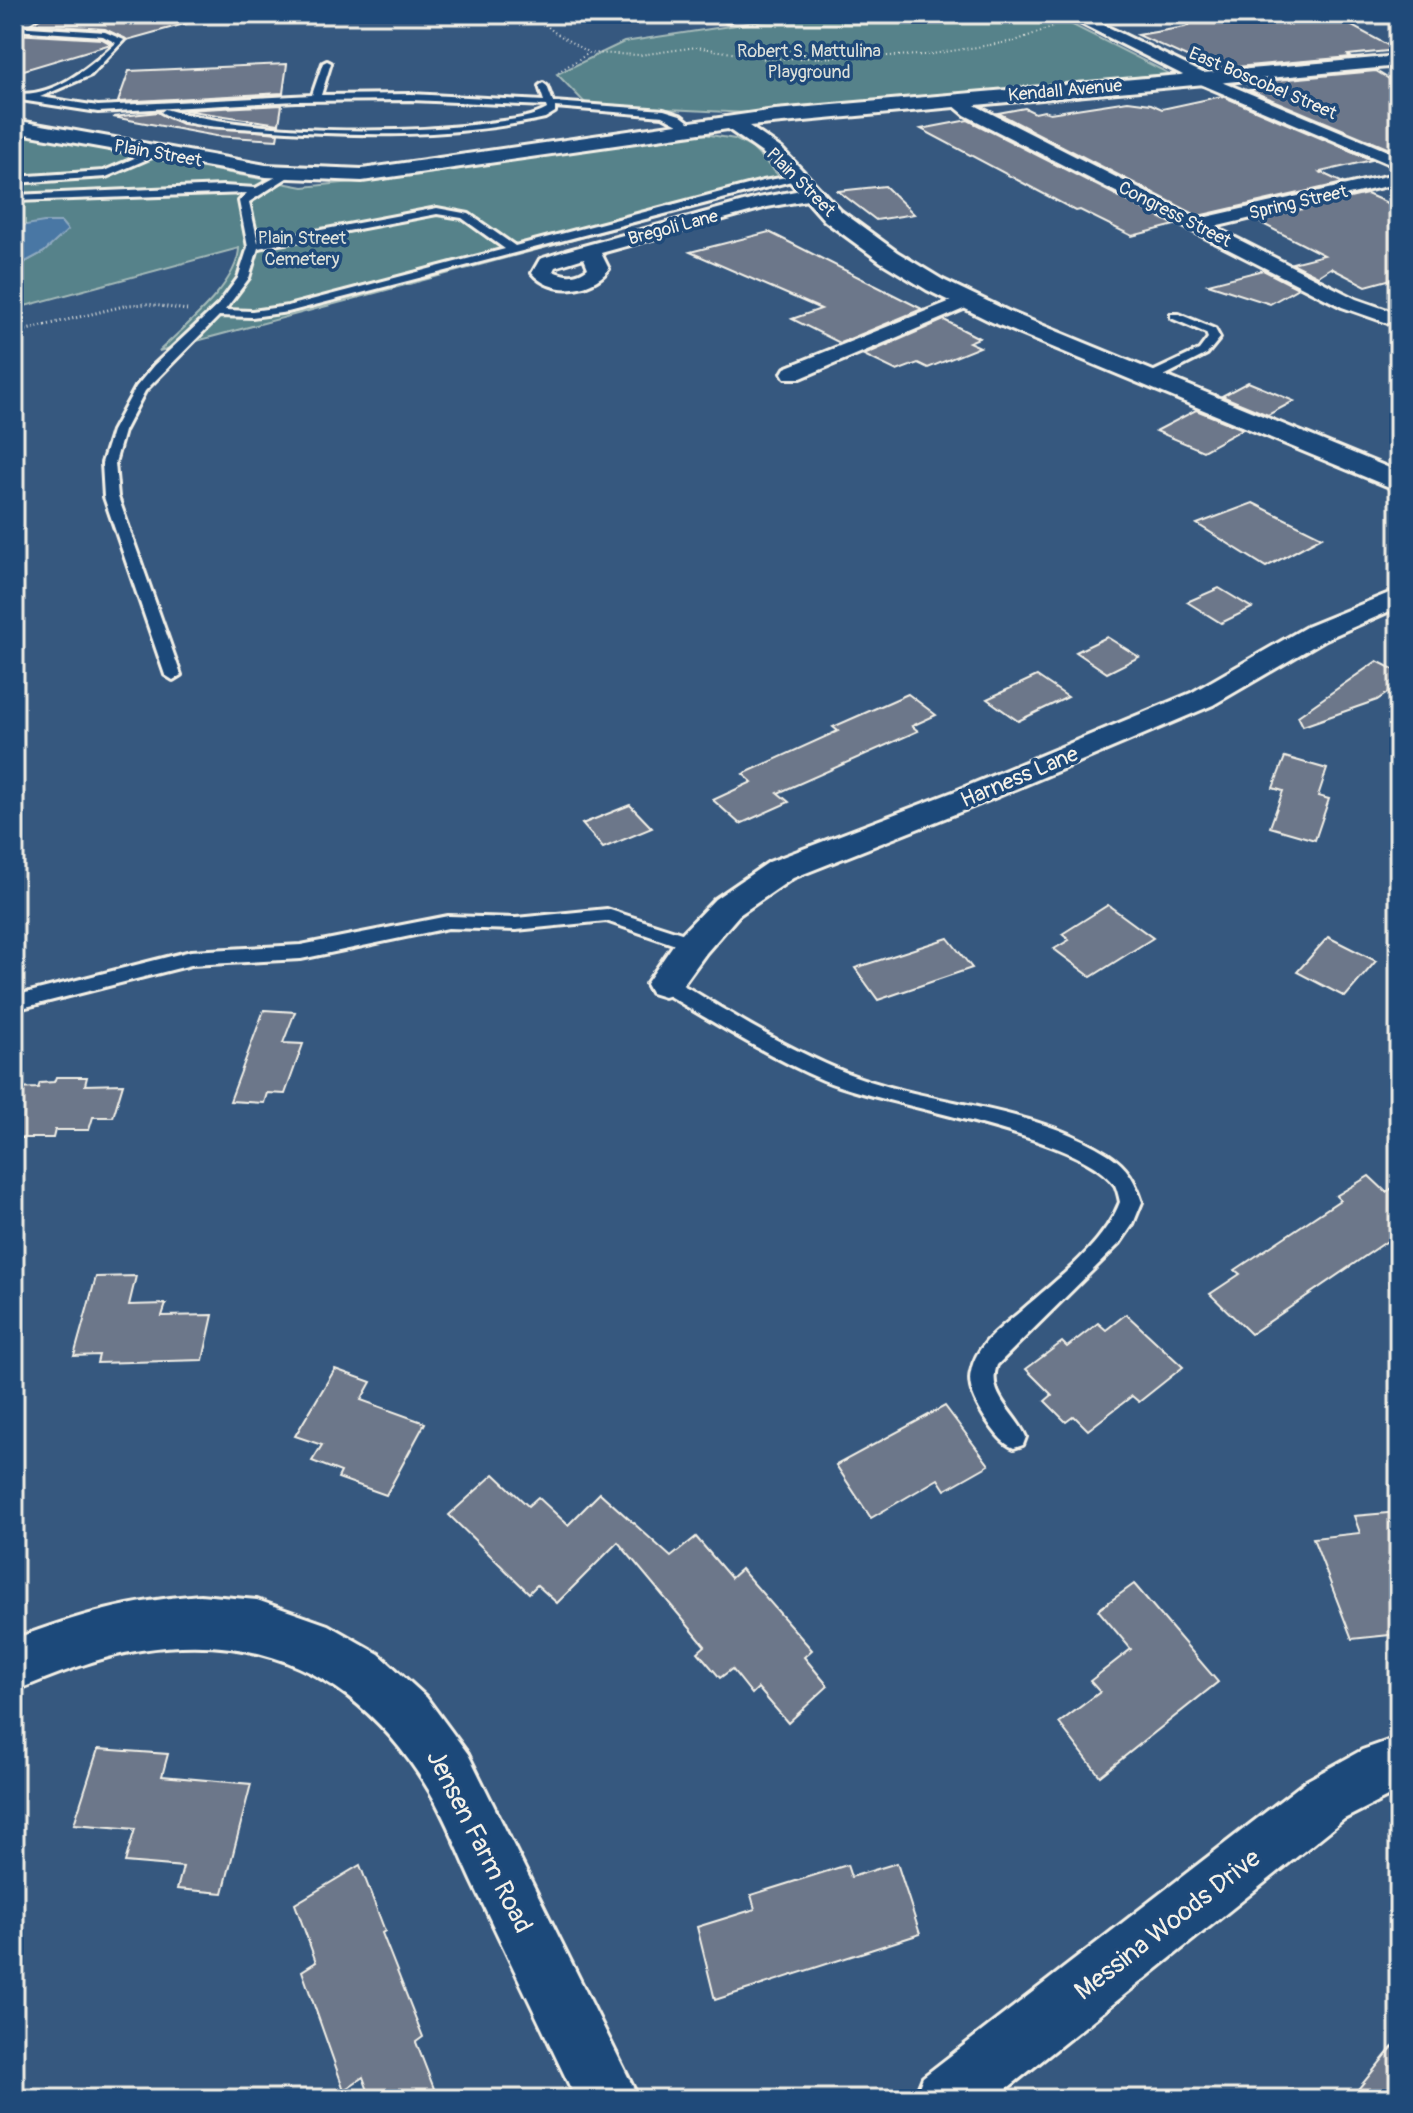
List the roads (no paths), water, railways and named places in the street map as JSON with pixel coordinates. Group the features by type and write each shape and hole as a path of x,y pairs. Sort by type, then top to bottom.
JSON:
{"street":[{"path":"1265,14 1282,14"},
{"name":"East Boscobel Street","path":"1075,17 1198,77 1399,163"},
{"name":"Kendall Avenue","path":"731,122 1399,61"},
{"name":"Congress Street","path":"955,100 971,111 1361,309 1399,321"},
{"name":"Plain Street","path":"14,126 288,174 389,173 731,122 775,153 833,216 889,257 966,301 1399,482"},
{"name":"Spring Street","path":"1197,225 1399,178"},
{"name":"Bregoli Lane","path":"542,273 549,278 566,281 591,277 599,269 590,250 773,200 805,186"},
{"path":"793,373 966,301"},
{"name":"Harness Lane","path":"664,984 693,944 727,907 781,870 964,799 1202,699 1316,633 1399,597"},
{"name":"Jensen Farm Road","path":"14,1665 110,1629 189,1618 260,1625 334,1654 365,1675 424,1733 449,1773 608,2099"},
{"name":"Messina Woods Drive","path":"945,2099 1325,1800 1381,1769 1399,1764"}],"lane":[{"path":"14,28 105,34 121,42 88,73 29,99"},
{"path":"316,97 327,63"},
{"path":"161,106 162,110 175,115 239,125 387,131 528,119 550,112 543,86"},
{"path":"14,96 88,108 316,97 443,98 664,113 677,117 692,128"},
{"path":"14,180 106,174 156,152"},
{"path":"14,173 31,179"},
{"path":"173,675 111,497 108,465 117,433 136,394 158,368 216,313 245,275 254,246 244,205 247,198 288,174"},
{"path":"216,313 252,314 288,309 763,184 805,186"},
{"path":"14,198 231,189 258,191"},
{"path":"254,246 437,211 465,216 514,250"},
{"path":"1150,378 1203,352 1214,338 1211,331 1175,316"},
{"path":"14,1003 191,958 301,952 448,922 525,923 607,915 693,944"},
{"path":"664,984 804,1063 881,1093 971,1112 1028,1129 1089,1154 1104,1163 1127,1185 1131,1199 1128,1211 1107,1242 996,1347 982,1367 984,1393 1014,1437"}],"water":[{"path":"61,222 68,230 44,252 14,268 14,227"}],"park label":[{"name":"Robert S. Mattulina Playground","path":"809,61"},
{"name":"Plain Street Cemetery","path":"302,248"}]}
